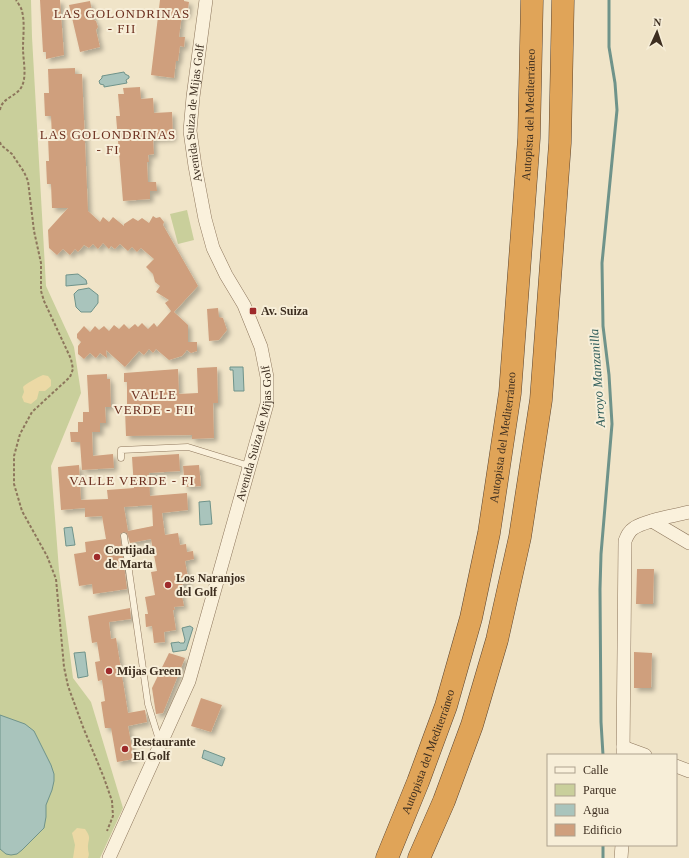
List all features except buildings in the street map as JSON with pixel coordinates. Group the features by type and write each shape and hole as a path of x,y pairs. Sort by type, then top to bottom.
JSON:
{"highway":[{"name":"Autopista del Mediterráneo","path":"387,858 418,782 446,706 471,618 489,533 510,393 529,138 532,0"},
{"path":"419,858 444,801 472,725 497,640 520,537 541,400 560,143 563,0"}],"street":[{"name":"Avenida Suiza de Mijas Golf","path":"109,858 189,681 267,404 267,378 261,347 244,305 226,275 213,248 205,219 190,131 193,96 206,0"},
{"path":"640,754 623,751 625,541 628,534 634,528 652,521 689,512"},
{"path":"652,521 689,543"},
{"path":"677,766 689,771"},
{"path":"621,858 622,846"}],"lane":[{"path":"121,458 121,450 188,447 243,464 249,471"},
{"path":"124,536 148,704 160,745"}],"path":[{"path":"0,110 1,105 5,100 14,95 22,87 24,80 22,9 16,0"},
{"path":"0,142 1,145 12,154 28,181 34,231 41,263 41,291 44,301 71,359 73,369 70,377 32,412 20,434 14,456 14,484 22,511 47,556 56,579 64,667 68,686 112,801 113,816 105,837"}],"green space":[{"path":"0,0 31,0 46,286 74,347 81,393 51,466 59,570 73,678 91,702 123,808 100,858 0,858"},
{"path":"187,210 194,240 178,244 170,214"}],"sand":[{"path":"43,375 48,376 51,380 51,386 45,391 39,391 37,399 31,404 24,402 22,397 24,392 23,387 29,382"},
{"path":"77,828 85,829 88,835 88,858 73,858 75,845 72,833"}],"water":[{"path":"124,72 129,76 126,80 127,83 104,87 104,85 100,84 99,81 102,76"},
{"path":"78,274 86,280 87,284 66,286 66,275"},
{"path":"89,288 98,295 98,303 91,312 81,312 76,307 74,294 78,290"},
{"path":"230,367 243,367 244,391 234,391 233,370 230,370"},
{"path":"210,501 212,524 200,525 199,502"},
{"path":"72,527 75,545 66,546 64,528"},
{"path":"190,626 193,628 186,650 173,652 171,643 184,643 185,640 182,628"},
{"path":"85,652 88,676 78,678 74,653"},
{"path":"0,715 25,724 34,731 54,774 52,790 46,805 44,828 22,850 17,854 11,855 6,854 0,849"},
{"path":"204,750 225,758 222,766 202,758"}],"waterway":[{"name":"Arroyo Manzanilla","path":"603,754 601,722 600,589 601,554 612,424 609,375 603,326 602,263 617,110 615,83 609,47 609,0"},
{"name":"Arroyo Manzanilla","path":"603,846 603,858"}],"place":[{"name":"Av. Suiza","path":"253,311"},
{"name":"Cortijada de Marta","path":"97,557"},
{"name":"Los Naranjos del Golf","path":"168,585"},
{"name":"Mijas Green","path":"109,671"},
{"name":"Restaurante El Golf","path":"125,749"}],"district":[{"name":"LAS GOLONDRINAS - FII","path":"122,20"},
{"name":"LAS GOLONDRINAS - FI","path":"108,142"},
{"name":"VALLE VERDE - FII","path":"154,402"},
{"name":"VALLE VERDE - FI","path":"132,480"}]}
